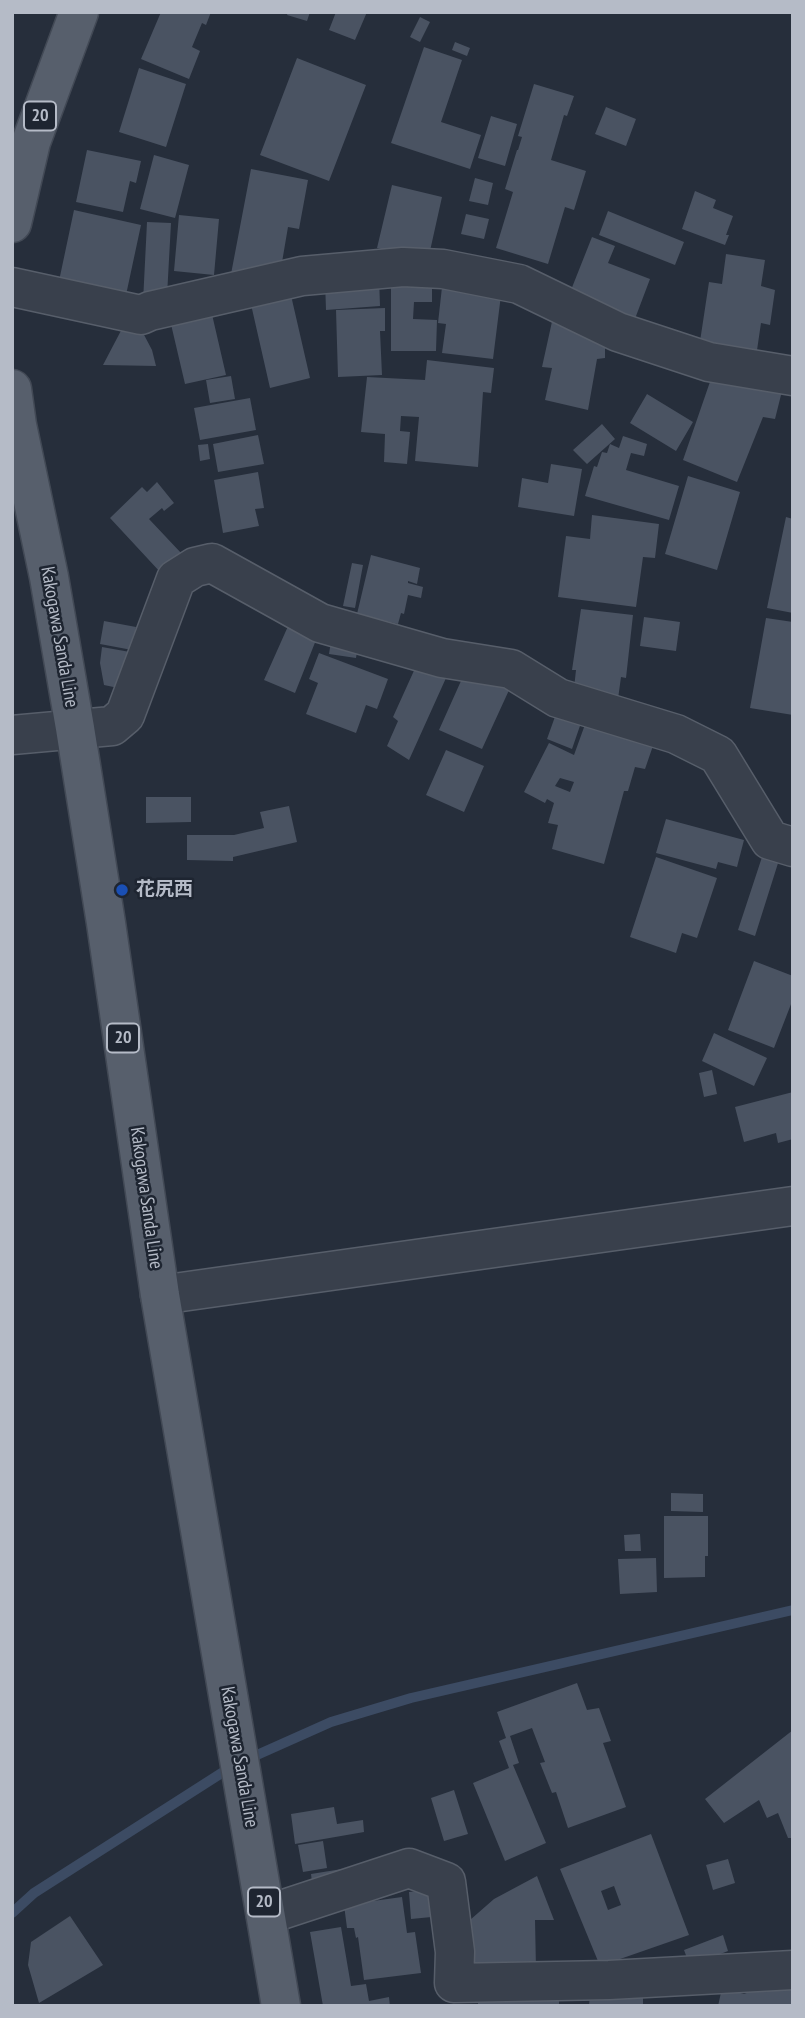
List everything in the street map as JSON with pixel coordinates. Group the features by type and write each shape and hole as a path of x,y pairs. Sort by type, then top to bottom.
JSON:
{"main road":[{"name":"20","path":"12,223 30,142 79,12"},
{"name":"Kakogawa Sanda Line","path":"12,389 49,576 75,728 159,1295 281,2006"}],"street":[{"path":"12,287 141,315 302,276 403,267 443,269 519,284 618,332 709,362 793,376"},
{"path":"12,735 112,726 125,715 176,579 195,567 212,563 320,623 442,658 511,669 558,698 676,734 718,755 770,840 793,847"},
{"path":"159,1295 793,1206"},
{"path":"266,1915 409,1868 446,1881 455,1952 455,1995 609,1980 793,1970"}],"building":[{"path":"161,12 211,12 206,25 202,23 192,47 200,51 189,79 141,59"},
{"path":"288,12 310,12 307,21 287,15"},
{"path":"336,12 367,12 355,40 329,30"},
{"path":"420,17 430,22 420,42 410,37"},
{"path":"455,42 470,48 467,56 452,50"},
{"path":"424,47 462,60 441,122 481,135 470,169 391,143"},
{"path":"297,58 366,85 329,181 260,155"},
{"path":"139,68 186,84 166,147 119,132"},
{"path":"534,84 574,96 567,116 564,115 551,160 586,171 574,210 565,207 548,264 496,248 513,192 505,189 522,137 518,136"},
{"path":"606,107 636,119 626,146 595,134"},
{"path":"491,116 517,124 505,166 478,158"},
{"path":"87,150 141,161 136,183 130,181 123,212 76,202"},
{"path":"154,155 189,165 175,218 140,209"},
{"path":"251,169 308,180 299,229 288,227 280,274 231,274"},
{"path":"475,178 493,183 488,205 469,201"},
{"path":"392,185 442,197 428,260 377,248"},
{"path":"695,191 716,200 713,208 733,216 725,245 682,229"},
{"path":"74,210 141,225 126,295 59,281"},
{"path":"608,211 684,242 675,265 599,235"},
{"path":"466,214 489,219 484,239 461,234"},
{"path":"179,215 219,219 214,275 174,271"},
{"path":"147,222 171,223 167,296 143,302"},
{"path":"592,237 615,246 608,263 650,279 633,324 571,290"},
{"path":"726,254 765,260 761,286 775,290 770,325 761,323 756,357 699,348 709,282 722,284"},
{"path":"379,277 380,306 326,310 325,281"},
{"path":"391,279 432,279 432,302 414,302 413,319 437,320 436,351 391,351"},
{"path":"442,287 501,295 493,359 442,353 446,324 438,323"},
{"path":"290,291 310,378 270,388 250,300"},
{"path":"385,308 385,331 380,331 382,375 338,377 336,310"},
{"path":"211,310 226,375 185,384 170,320"},
{"path":"553,317 605,341 605,358 597,359 588,410 545,400 552,368 542,367"},
{"path":"125,323 142,331 152,350 156,366 103,365"},
{"path":"427,360 494,368 491,393 483,392 478,467 415,461 419,417 401,416 400,431 410,432 407,464 384,462 385,434 361,432 367,377 425,380"},
{"path":"231,376 235,399 210,403 206,380"},
{"path":"712,376 783,387 775,419 763,417 737,482 683,460"},
{"path":"647,394 693,422 676,451 630,423"},
{"path":"250,398 256,430 200,440 194,408"},
{"path":"602,424 615,439 587,464 573,450"},
{"path":"258,435 264,464 218,472 213,444"},
{"path":"623,436 647,444 644,456 631,453 626,470 679,486 669,520 585,496 594,466 597,467 602,452 607,453 610,444 619,448"},
{"path":"208,444 210,459 200,461 198,445"},
{"path":"551,464 582,469 574,516 518,507 522,478 548,483"},
{"path":"258,472 264,508 255,509 259,526 223,533 214,480"},
{"path":"688,476 740,492 717,570 665,554"},
{"path":"157,482 174,503 164,511 162,508 149,519 182,554 161,573 110,518 142,487 147,492"},
{"path":"592,515 659,524 655,558 643,557 636,607 558,597 566,536 590,539"},
{"path":"786,517 793,519 793,613 767,608"},
{"path":"371,555 420,568 417,584 408,583 423,587 421,598 408,595 404,614 401,613 398,624 357,614"},
{"path":"352,563 363,565 355,608 343,606"},
{"path":"581,609 633,615 626,678 621,677 618,699 573,697 576,670 572,670"},
{"path":"644,617 680,622 676,651 640,646"},
{"path":"766,618 793,622 793,715 750,708"},
{"path":"104,621 136,627 132,650 100,644"},
{"path":"289,624 318,635 295,693 264,680"},
{"path":"331,641 358,645 356,658 329,654"},
{"path":"102,647 130,652 123,689 104,685 100,663"},
{"path":"319,653 388,679 377,709 366,705 356,733 306,714 318,683 309,679"},
{"path":"417,664 446,678 409,760 387,746 398,721 393,717"},
{"path":"465,672 510,688 482,749 439,730"},
{"path":"557,711 582,720 572,749 547,739"},
{"path":"587,719 655,740 645,769 635,767 628,791 624,791 604,864 552,849 558,825 548,823 554,803 547,799 545,803 524,792 549,743 574,755","holes":["560,778 574,782 570,792 555,786"]},
{"path":"446,750 484,766 464,812 426,795"},
{"path":"146,797 191,797 191,822 146,823"},
{"path":"289,806 297,842 233,857 233,861 187,860 187,835 234,835 264,828 260,812"},
{"path":"666,819 744,840 737,867 718,862 716,869 656,853"},
{"path":"763,854 779,860 755,936 738,930"},
{"path":"656,857 717,878 697,938 682,933 676,953 630,937"},
{"path":"754,961 793,976 793,999 774,1048 728,1030"},
{"path":"714,1033 767,1058 754,1086 702,1061"},
{"path":"712,1070 717,1094 704,1097 699,1073"},
{"path":"793,1092 793,1139 778,1143 776,1133 744,1142 735,1107"},
{"path":"671,1493 703,1494 703,1512 671,1511"},
{"path":"664,1516 708,1516 705,1577 664,1578"},
{"path":"640,1534 641,1551 625,1551 624,1535"},
{"path":"656,1558 657,1592 620,1594 618,1559"},
{"path":"577,1683 587,1710 599,1708 611,1741 603,1743 626,1807 568,1828 556,1792 552,1793 540,1763 545,1762 532,1728 510,1736 519,1763 513,1765 546,1843 505,1861 473,1783 509,1768 499,1741 506,1738 497,1712"},
{"path":"793,1730 793,1838 788,1838 778,1813 767,1818 759,1800 724,1823 705,1799"},
{"path":"454,1790 468,1834 444,1841 431,1798"},
{"path":"334,1807 337,1824 363,1820 364,1832 295,1844 291,1814"},
{"path":"651,1834 689,1935 600,1966 560,1869","holes":["614,1886 621,1905 608,1910 601,1891"]},
{"path":"323,1841 327,1868 303,1872 298,1845"},
{"path":"728,1859 735,1883 713,1890 706,1865"},
{"path":"342,1869 343,1882 312,1882 311,1874"},
{"path":"537,1876 554,1920 535,1920 536,1969 467,1970 470,1920 494,1899"},
{"path":"426,1890 442,1916 411,1919 409,1892"},
{"path":"402,1897 407,1933 415,1932 421,1973 364,1980 358,1937 356,1938 354,1928 347,1928 344,1905"},
{"path":"70,1916 103,1965 39,2003 28,1965 31,1942"},
{"path":"341,1927 351,1986 366,1984 369,2001 389,1997 390,2006 323,2006 310,1932"},
{"path":"723,1935 728,1951 690,1966 684,1950"},
{"path":"722,1988 744,1994 760,1988 793,1988 793,2006 718,2006"},
{"path":"478,1994 559,1994 559,2006 478,2006"},
{"path":"590,1994 643,1998 643,2006 589,2006"}],"waterway":[{"path":"248,1759 331,1722 411,1698 793,1610"},
{"path":"12,1913 34,1893 231,1767"}],"place":[{"name":"花尻西","path":"122,890"}]}
